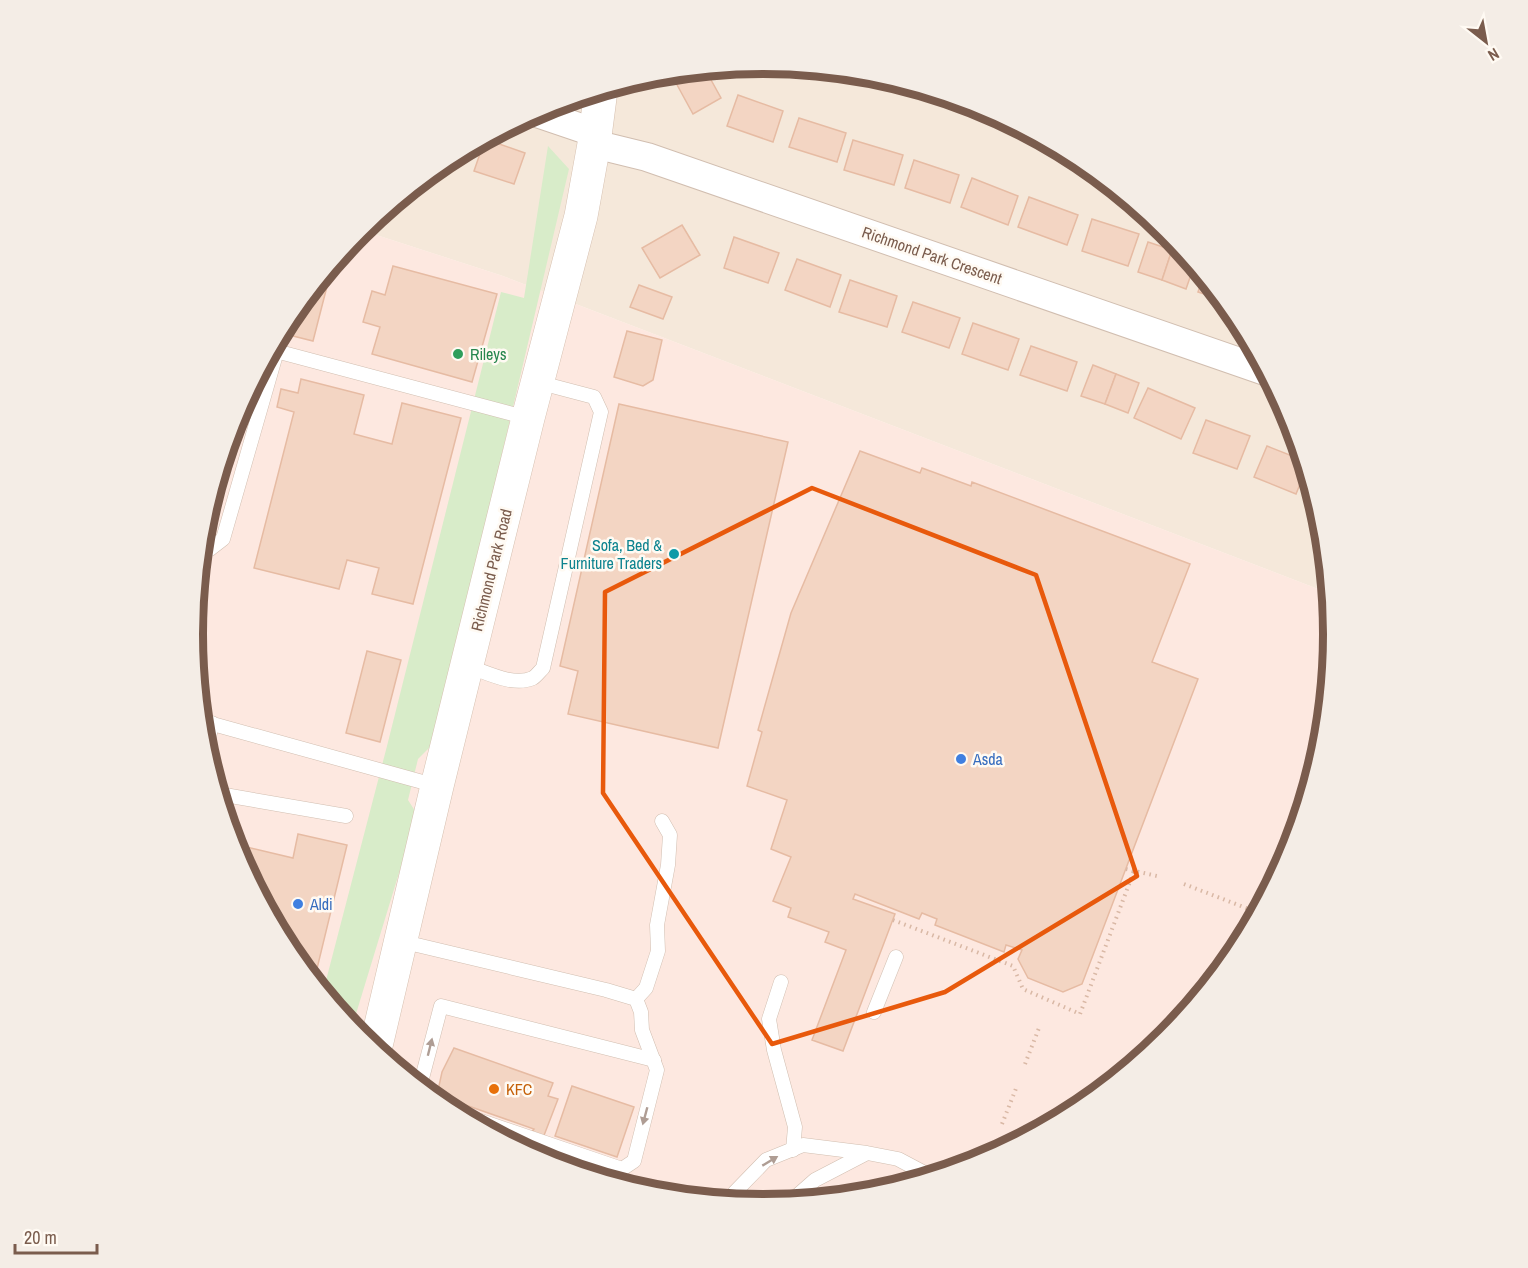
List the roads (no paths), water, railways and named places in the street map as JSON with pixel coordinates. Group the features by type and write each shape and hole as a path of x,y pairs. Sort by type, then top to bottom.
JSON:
{"street":[{"name":"Richmond Park Road","path":"377,1039 437,786 537,382 581,216 600,98"},
{"name":"Richmond Park Crescent","path":"547,118 595,139 1257,368"}],"lane":[{"path":"280,352 528,418"},
{"path":"210,549 223,539 267,375"},
{"path":"467,666 508,680 534,678 543,668 601,412 594,397 537,382"},
{"path":"211,723 437,786"},
{"path":"228,796 346,816"},
{"path":"636,999 646,988 658,951 657,925 668,865 670,835 662,821"},
{"path":"400,941 636,999"},
{"path":"874,1012 896,957"},
{"path":"781,982 769,1019 774,1050 795,1127 792,1150"},
{"path":"497,1126 622,1169 634,1161 657,1070 642,1030 641,1012 636,999"},
{"path":"422,1078 441,1006 654,1060"},
{"path":"734,1193 766,1160 803,1145 898,1159 921,1171"},
{"path":"800,1193 815,1180 867,1153"},
{"path":"812,1192 815,1180"}],"place":[{"name":"Rileys","path":"458,354"},
{"name":"Sofa, Bed & Furniture Traders","path":"674,554"},
{"name":"Asda","path":"961,759"},
{"name":"Aldi","path":"298,904"},
{"name":"KFC","path":"494,1089"}]}
